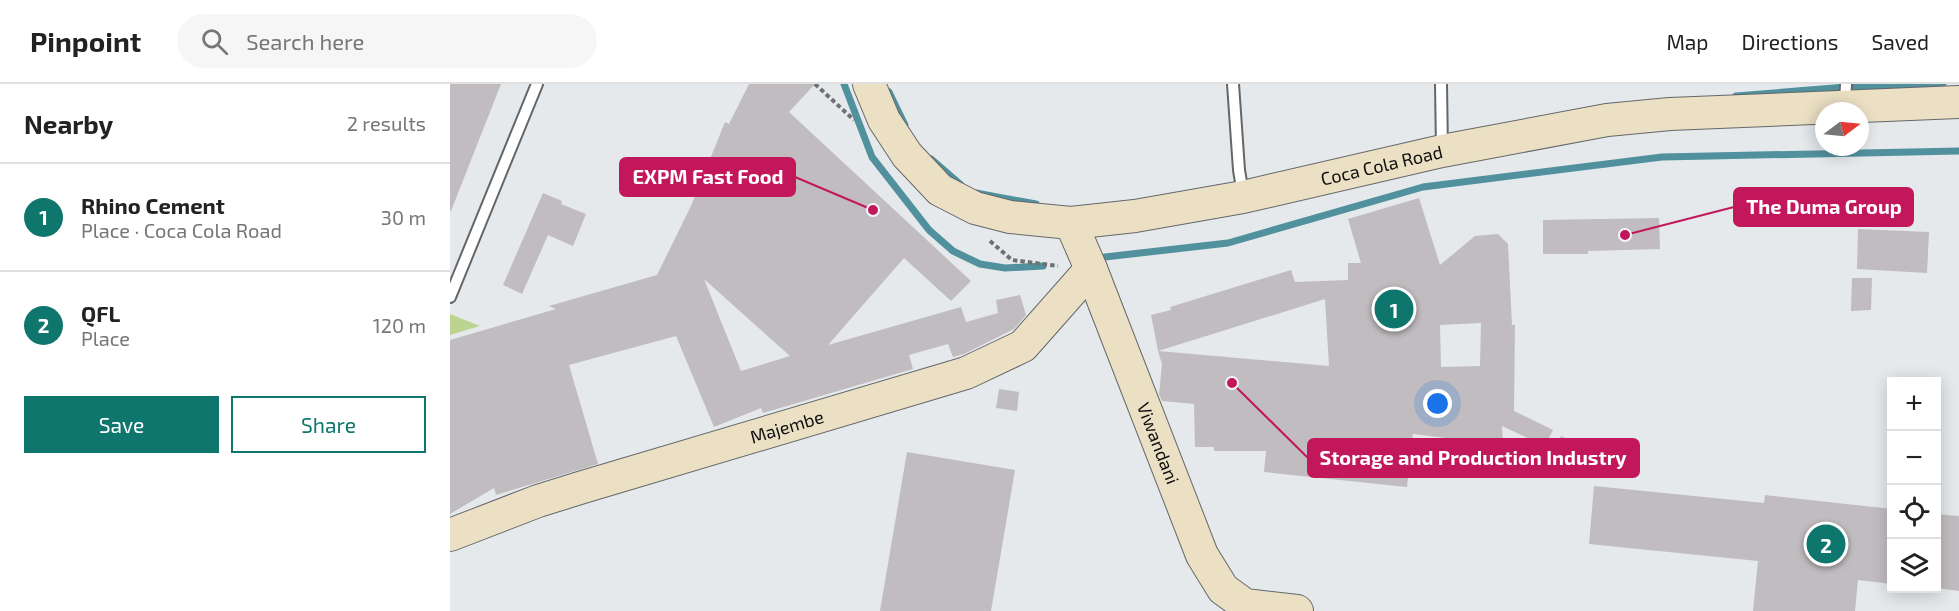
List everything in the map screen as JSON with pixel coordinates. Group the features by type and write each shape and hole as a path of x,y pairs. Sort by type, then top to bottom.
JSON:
{"street":[{"name":"Coca Cola Road","path":"869,84 884,120 907,155 940,190 975,208 1010,217 1071,223 1135,216 1244,197 1442,151 1607,120 1846,95 1959,102"},
{"name":"Viwandani","path":"1071,223 1202,555 1223,589 1245,605 1296,611"},
{"name":"Majembe","path":"450,536 528,505 583,487 966,373 1023,346 1091,269"}],"lane":[{"path":"450,297 537,84"},
{"path":"1233,84 1239,170 1244,197"},
{"path":"1441,84 1442,151"}],"green space":[{"path":"450,314 480,326 450,335"}],"building":[{"path":"450,84 501,84 451,211 450,211"},
{"path":"749,84 815,84 789,112 971,281 951,301 904,258 828,345 961,307 966,322 998,313 996,300 1020,295 1026,315 1014,329 964,354 953,357 948,344 909,355 913,369 763,413 761,408 714,427 676,336 569,365 598,464 496,495 494,488 450,514 450,340 556,309 549,306 657,275 691,206 725,122 729,124","holes":["704,279 790,356 741,371"]},
{"path":"543,193 562,201 561,204 586,214 573,246 548,235 522,294 503,285"},
{"path":"1419,198 1440,265 1475,236 1498,234 1508,244 1512,325 1515,325 1514,411 1553,430 1545,446 1502,426 1503,445 1413,434 1407,487 1264,472 1266,451 1214,451 1214,447 1195,447 1194,404 1162,401 1159,394 1162,364 1158,351 1151,315 1171,310 1170,307 1291,270 1295,282 1348,280 1348,263 1361,263 1348,219","holes":["1325,299 1329,366 1158,351","1481,323 1480,366 1441,367 1440,325"]},
{"path":"1659,218 1660,249 1588,251 1588,254 1543,254 1543,220"},
{"path":"1858,229 1929,232 1927,273 1857,269"},
{"path":"1852,278 1872,278 1871,310 1851,311"},
{"path":"999,389 1019,392 1017,411 996,408"},
{"path":"1561,436 1592,449 1584,469 1553,456"},
{"path":"907,452 1015,470 991,611 880,611"},
{"path":"1594,486 1764,503 1765,495 1887,508 1887,583 1858,580 1855,611 1753,611 1758,561 1589,544"},
{"path":"1941,514 1959,516 1959,591 1941,589"}],"waterway":[{"path":"844,84 872,157 929,230 953,251 980,264 1005,268 1043,266"},
{"path":"1736,96 1846,87 1943,84"},
{"path":"889,92 905,125"},
{"path":"1105,257 1228,243 1423,187 1662,157 1959,151"},
{"path":"931,159 961,185"},
{"path":"976,193 1036,204"}],"place":[{"name":"EXPM Fast Food","path":"873,210"},
{"name":"The Duma Group","path":"1625,235"},
{"name":"Rhino Cement","path":"1394,309"},
{"name":"Storage and Production Industry","path":"1232,383"},
{"name":"QFL","path":"1826,544"}]}
